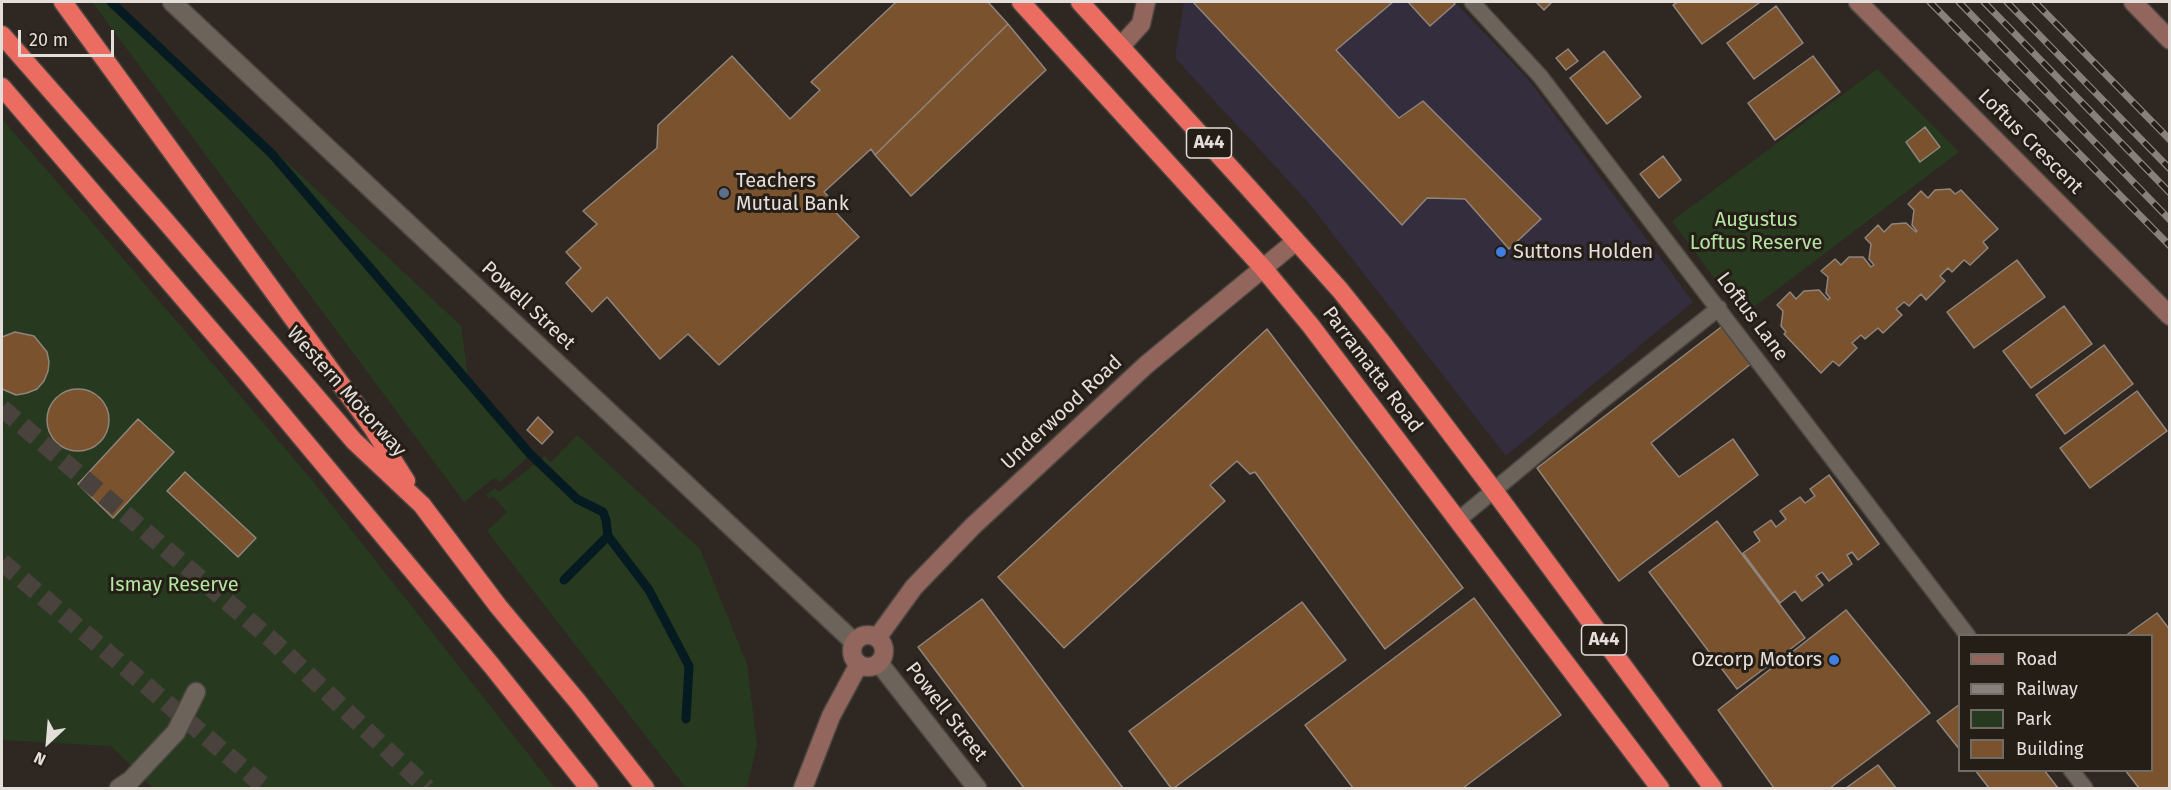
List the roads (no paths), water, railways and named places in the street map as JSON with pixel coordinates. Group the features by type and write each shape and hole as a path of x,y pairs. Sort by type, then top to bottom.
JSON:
{"highway":[{"path":"63,2 365,417 422,506"},
{"name":"Parramatta Road","path":"1021,2 1263,268 1311,326 1660,789"},
{"name":"Parramatta Road","path":"1080,2 1296,241 1380,340 1495,492 1713,789"},
{"name":"Western Motorway","path":"2,35 354,441 422,506 498,606 643,785"},
{"path":"2,87 246,371 492,666 590,789"}],"main road":[{"path":"1121,46 1141,24 1146,2"},
{"name":"Loftus Crescent","path":"1858,2 2169,316"},
{"path":"2133,2 2169,40"},
{"name":"Underwood Road","path":"878,638 914,587 973,526 1146,366 1296,241"},
{"path":"867,634 878,638 884,647 879,663 868,667 859,664 853,657 854,642 867,634"},
{"path":"803,789 831,716 859,664"}],"street":[{"name":"Powell Street","path":"172,2 854,642"},
{"name":"Powell Street","path":"879,663 977,789"},
{"path":"119,789 131,780 176,732 196,692"}],"lane":[{"name":"Loftus Lane","path":"1472,2 1540,76 1966,634"},
{"path":"1457,521 1495,492 1593,408 1719,308"},
{"path":"2072,772 2085,789"}],"waterway":[{"path":"111,2 272,154 530,454 577,499 603,512 608,536 649,590 689,666 686,719"},
{"path":"564,580 608,536"}],"tunnel":[{"path":"2,408 274,642 427,788"},
{"path":"2,562 266,788"}],"railway":[{"path":"1930,2 2170,246"},
{"path":"1959,2 2170,220"},
{"path":"1984,2 2170,193"},
{"path":"2007,2 2170,169"},
{"path":"2035,2 2170,140"}],"place":[{"name":"Teachers Mutual Bank","path":"724,193"},
{"name":"Suttons Holden","path":"1501,252"},
{"name":"Ozcorp Motors","path":"1834,660"}],"park label":[{"name":"Augustus Loftus Reserve","path":"1756,232"},
{"name":"Ismay Reserve","path":"174,585"}]}
